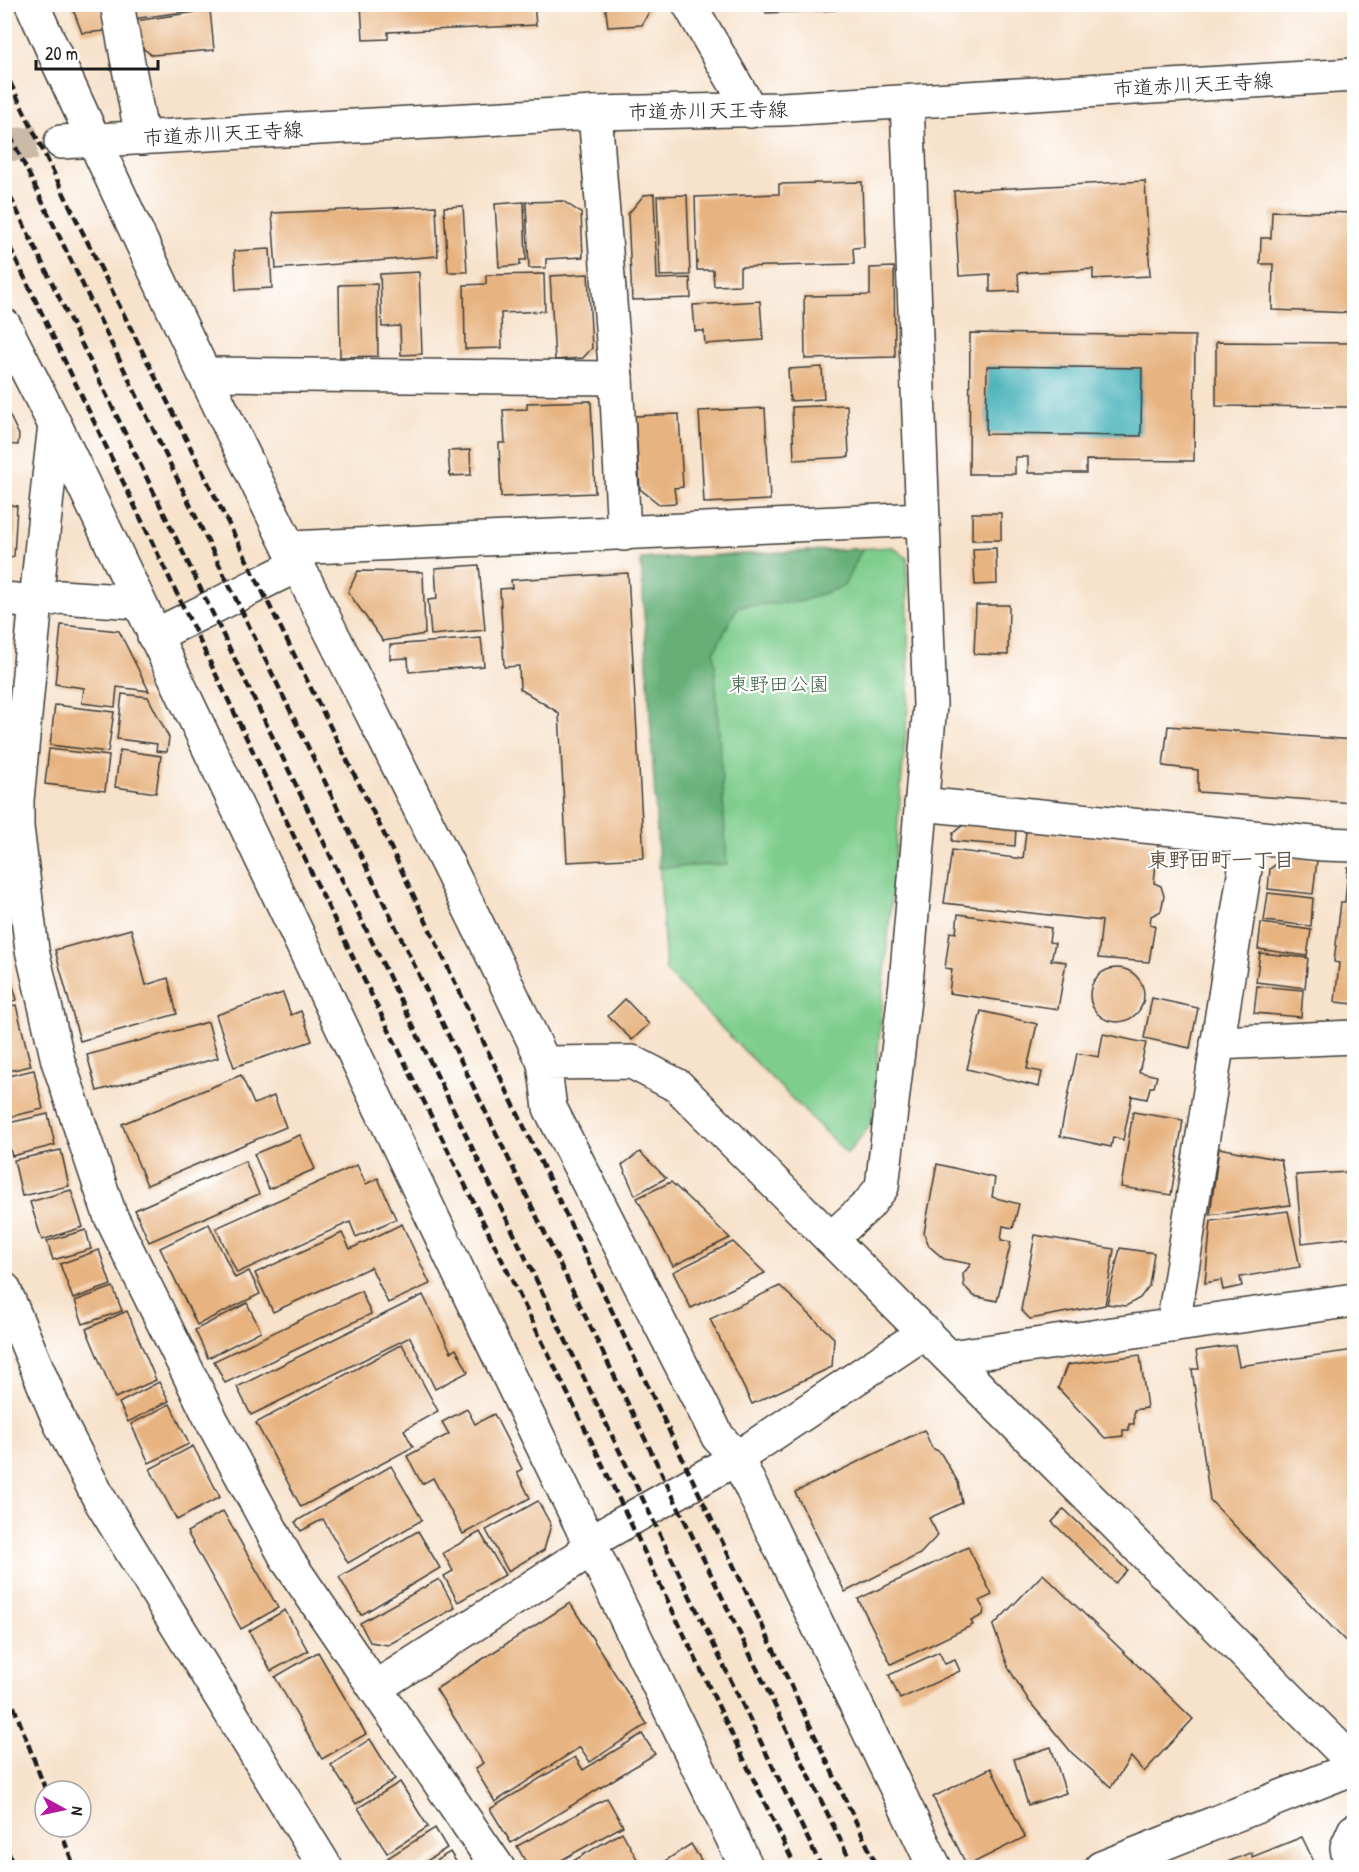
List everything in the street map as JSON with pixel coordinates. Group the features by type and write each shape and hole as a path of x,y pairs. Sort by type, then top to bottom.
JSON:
{"street":[{"path":"32,4 77,141 206,374 544,1063 550,1108 718,1437 737,1458 935,1868"},
{"path":"117,4 142,138"},
{"path":"689,4 751,111"},
{"name":"市道赤川天王寺線","path":"77,141 596,113 751,111 1354,75"},
{"path":"831,1239 868,1205 882,1187 906,983 930,705 908,102"},
{"path":"596,113 616,378 624,534"},
{"path":"4,325 55,425 137,602 747,1868"},
{"path":"206,374 616,378"},
{"path":"55,425 20,600 16,800 17,827 32,950 58,1061 110,1215 212,1421 288,1561 498,1868"},
{"path":"154,636 294,556 624,534 923,519"},
{"path":"20,600 60,597 137,602"},
{"path":"921,804 1250,837 1354,845"},
{"path":"1173,1326 1250,837"},
{"path":"1217,1042 1354,1037"},
{"path":"544,1063 632,1062 671,1081 925,1332 1354,1763"},
{"path":"4,1289 60,1423 100,1500 326,1868"},
{"path":"949,1357 1354,1300"},
{"path":"375,1688 579,1557 590,1542 737,1458 925,1332"},
{"path":"1101,1868 1354,1768"},
{"path":"1350,1868 1347,1847 1354,1831"}],"green space":[{"name":"東野田公園","path":"893,547 907,558 909,694 872,1123 847,1154 666,972 641,559"},
{"path":"862,549 844,586 799,602 738,606 714,652 727,864 659,868 641,559"}],"water":[{"path":"987,366 1142,368 1141,436 986,434"}],"building":[{"path":"71,4 101,4 106,31 82,33"},
{"path":"130,4 211,4 212,8 132,19"},
{"path":"361,4 534,4 536,25 388,32 388,39 363,40"},
{"path":"605,4 651,4 652,6 642,25 608,27"},
{"path":"764,4 835,4 835,10 766,13"},
{"path":"210,10 214,50 152,55 137,44 135,21"},
{"path":"1145,181 1150,276 1093,279 1093,269 1018,273 1019,291 990,292 990,274 959,276 954,191"},
{"path":"862,182 864,247 853,248 854,264 740,267 740,285 714,286 713,270 697,270 695,197 779,194 779,184"},
{"path":"654,194 657,279 690,278 691,298 632,300 628,214 644,195"},
{"path":"687,195 690,275 660,276 657,196"},
{"path":"563,201 581,213 583,257 546,259 546,268 529,268 526,202"},
{"path":"524,202 526,260 520,260 520,265 499,267 495,204"},
{"path":"436,206 438,256 276,269 272,213"},
{"path":"463,206 467,272 448,272 444,207"},
{"path":"1272,211 1354,213 1354,313 1272,310 1273,264 1260,264 1261,238 1271,238"},
{"path":"270,249 272,288 236,290 234,251"},
{"path":"894,267 895,357 805,359 804,296 870,295 870,268"},
{"path":"419,272 422,354 401,355 400,326 382,327 380,274"},
{"path":"544,274 545,311 501,313 502,348 465,349 464,285 486,284 486,275"},
{"path":"588,274 592,348 583,358 555,360 550,276"},
{"path":"377,284 378,356 340,357 339,285"},
{"path":"760,301 763,340 705,344 704,331 695,331 693,305"},
{"path":"970,333 1195,336 1194,461 1086,460 1086,473 1028,473 1028,457 1015,457 1015,474 969,474","holes":["987,366 1142,368 1141,436 986,434"]},
{"path":"1216,342 1354,343 1354,407 1216,406"},
{"path":"822,367 824,399 790,401 788,369"},
{"path":"591,401 595,493 501,497 499,443 505,443 503,410 527,409 527,403"},
{"path":"4,404 19,435 18,445 4,444"},
{"path":"847,405 849,457 794,460 792,407"},
{"path":"765,408 770,500 704,503 699,411"},
{"path":"679,414 683,487 674,488 676,503 659,504 640,489 635,416"},
{"path":"470,450 471,475 450,476 448,451"},
{"path":"4,504 17,506 14,556 4,562"},
{"path":"972,513 1001,513 1001,540 972,540"},
{"path":"996,548 997,584 975,585 973,549"},
{"path":"479,565 485,630 431,635 428,600 437,599 435,568"},
{"path":"358,571 423,572 425,634 383,641 348,592"},
{"path":"628,573 644,858 567,862 559,713 520,689 519,666 504,667 500,589 512,588 511,580"},
{"path":"976,605 1009,605 1008,655 974,654"},
{"path":"61,625 119,631 149,691 117,687 115,707 82,703 84,688 55,684"},
{"path":"481,638 484,666 409,672 408,658 390,659 390,645"},
{"path":"122,694 148,697 169,738 167,752 156,751 157,744 117,739"},
{"path":"55,705 114,712 108,752 50,745"},
{"path":"1168,726 1354,740 1354,803 1198,792 1198,770 1163,766"},
{"path":"49,749 109,756 105,791 45,784"},
{"path":"120,750 161,756 156,793 115,787"},
{"path":"966,823 1016,827 1015,846 952,841 953,833"},
{"path":"1026,831 1158,843 1154,883 1161,886 1164,896 1161,911 1151,916 1150,924 1155,926 1149,962 1098,958 1102,921 944,903 952,850 1023,859"},
{"path":"1286,856 1317,860 1313,894 1268,889 1270,869"},
{"path":"1348,867 1354,867 1354,1004 1335,1002 1339,963 1334,962 1341,902 1345,902"},
{"path":"1268,893 1313,898 1311,926 1264,921"},
{"path":"958,914 1051,928 1049,942 1055,943 1051,960 1066,962 1058,1009 949,993 952,969 945,968 950,932 956,933"},
{"path":"1261,923 1311,930 1307,956 1258,949"},
{"path":"131,929 146,985 168,978 177,1014 80,1041 55,950"},
{"path":"1260,953 1308,958 1305,988 1256,982"},
{"path":"1117,968 1127,970 1136,976 1142,985 1144,995 1142,1005 1136,1014 1127,1020 1117,1022 1107,1020 1098,1014 1092,1005 1090,995 1092,985 1098,976 1107,970"},
{"path":"11,979 17,1000 4,1003 4,980"},
{"path":"1257,986 1303,990 1301,1017 1254,1013"},
{"path":"283,993 291,1015 301,1011 312,1041 234,1067 216,1015"},
{"path":"1152,998 1198,1008 1190,1048 1144,1038"},
{"path":"625,999 649,1024 632,1040 608,1016"},
{"path":"16,1005 31,1066 4,1072 4,1008"},
{"path":"981,1011 1037,1024 1027,1069 1042,1072 1039,1087 967,1069"},
{"path":"208,1022 218,1058 97,1091 87,1055"},
{"path":"1103,1034 1146,1043 1139,1072 1157,1076 1154,1087 1150,1087 1147,1099 1132,1096 1123,1140 1113,1137 1111,1147 1060,1136 1077,1053 1099,1057"},
{"path":"34,1070 43,1109 4,1118 4,1077"},
{"path":"241,1075 254,1104 274,1096 286,1127 147,1185 122,1124"},
{"path":"1133,1112 1183,1120 1171,1195 1121,1187"},
{"path":"48,1114 55,1145 12,1156 4,1124"},
{"path":"300,1135 315,1169 269,1189 254,1154"},
{"path":"1219,1148 1281,1160 1290,1205 1210,1215"},
{"path":"61,1150 69,1186 22,1196 14,1160"},
{"path":"640,1152 666,1178 635,1195 622,1165"},
{"path":"245,1161 259,1194 149,1242 135,1210"},
{"path":"937,1164 995,1178 992,1197 1019,1204 1013,1228 1003,1226 1001,1240 1011,1242 997,1301 974,1296 964,1286 963,1274 971,1264 944,1259 929,1246 924,1233"},
{"path":"357,1165 366,1184 378,1178 396,1219 356,1237 350,1222 237,1273 216,1228"},
{"path":"1349,1172 1354,1208 1354,1237 1302,1243 1296,1175"},
{"path":"671,1182 730,1238 673,1266 637,1198"},
{"path":"71,1190 83,1227 42,1240 30,1202"},
{"path":"1288,1211 1300,1267 1240,1277 1242,1286 1223,1290 1221,1280 1205,1283 1211,1221"},
{"path":"209,1224 235,1278 249,1271 260,1294 197,1325 160,1248"},
{"path":"402,1224 430,1284 388,1303 371,1267 273,1312 255,1273 342,1233 350,1249"},
{"path":"86,1230 91,1249 53,1260 47,1241"},
{"path":"1035,1235 1114,1249 1105,1305 1030,1319 1021,1310"},
{"path":"733,1242 765,1273 691,1308 673,1272"},
{"path":"1120,1248 1154,1253 1149,1286 1140,1298 1126,1306 1107,1304"},
{"path":"99,1250 111,1285 73,1299 60,1264"},
{"path":"780,1286 834,1338 832,1367 752,1404 710,1319"},
{"path":"113,1287 122,1311 83,1324 75,1301"},
{"path":"361,1291 371,1314 225,1383 214,1361"},
{"path":"423,1295 451,1352 456,1349 468,1372 435,1389 410,1337 251,1415 237,1387"},
{"path":"247,1303 261,1331 208,1358 195,1330"},
{"path":"127,1311 156,1380 115,1398 86,1329"},
{"path":"402,1344 438,1411 404,1430 413,1447 301,1507 256,1423"},
{"path":"1235,1345 1239,1366 1354,1350 1354,1650 1210,1500 1192,1369 1199,1369 1196,1351"},
{"path":"1140,1355 1147,1408 1134,1410 1134,1424 1129,1424 1129,1430 1123,1430 1123,1436 1105,1438 1058,1388 1067,1365"},
{"path":"159,1382 169,1401 128,1422 119,1403"},
{"path":"170,1404 189,1444 149,1463 131,1424"},
{"path":"467,1409 475,1424 494,1414 522,1469 517,1472 530,1498 463,1534 433,1478 422,1484 407,1456 449,1434 442,1422"},
{"path":"924,1430 932,1448 940,1452 958,1482 962,1503 929,1518 938,1535 920,1554 845,1592 795,1492"},
{"path":"193,1446 220,1497 177,1520 150,1469"},
{"path":"391,1466 422,1520 348,1563 323,1519 301,1531 295,1522"},
{"path":"538,1501 551,1525 544,1550 508,1571 486,1530"},
{"path":"1064,1509 1127,1570 1115,1583 1052,1522"},
{"path":"223,1511 278,1608 241,1629 187,1532"},
{"path":"418,1531 440,1568 361,1615 339,1577"},
{"path":"480,1532 505,1575 458,1602 444,1576 453,1571 443,1553"},
{"path":"968,1547 992,1595 979,1601 984,1609 983,1615 971,1621 973,1625 891,1664 858,1599"},
{"path":"1043,1574 1193,1719 1144,1772 1131,1757 1111,1787 1072,1753 1029,1701 1009,1669 993,1626"},
{"path":"439,1579 455,1608 388,1645 370,1642 360,1623"},
{"path":"570,1603 647,1724 590,1762 580,1747 495,1802 475,1769 483,1763 436,1689"},
{"path":"285,1610 308,1651 271,1671 249,1631"},
{"path":"318,1652 366,1734 322,1759 275,1677"},
{"path":"939,1652 945,1664 955,1660 960,1671 900,1699 889,1675"},
{"path":"642,1734 655,1754 511,1843 490,1809 575,1757 583,1770"},
{"path":"370,1739 395,1779 356,1804 331,1765"},
{"path":"1051,1747 1066,1793 1028,1805 1014,1759"},
{"path":"991,1768 1025,1837 967,1866 933,1797"},
{"path":"400,1782 428,1827 387,1853 358,1808"},
{"path":"607,1798 623,1826 547,1868 529,1868 517,1846"},
{"path":"435,1828 447,1848 416,1868 392,1868 386,1859"},
{"path":"622,1832 642,1868 561,1868"},
{"path":"1302,1837 1317,1868 1213,1868 1252,1852 1252,1857"},
{"path":"691,1844 706,1868 654,1868"},
{"path":"450,1852 460,1868 424,1868"}],"tunnel":[{"path":"4,145 61,142"}],"railway":[{"path":"4,70 80,227 388,842 878,1868"},
{"path":"4,123 854,1868"},
{"path":"4,184 822,1868"},
{"path":"4,235 314,878 596,1451 796,1868"},
{"path":"4,1681 41,1779"},
{"path":"64,1839 72,1861"},
{"path":"4,1840 14,1868"}],"district":[{"name":"東野田町一丁目","path":"1221,859"}]}
